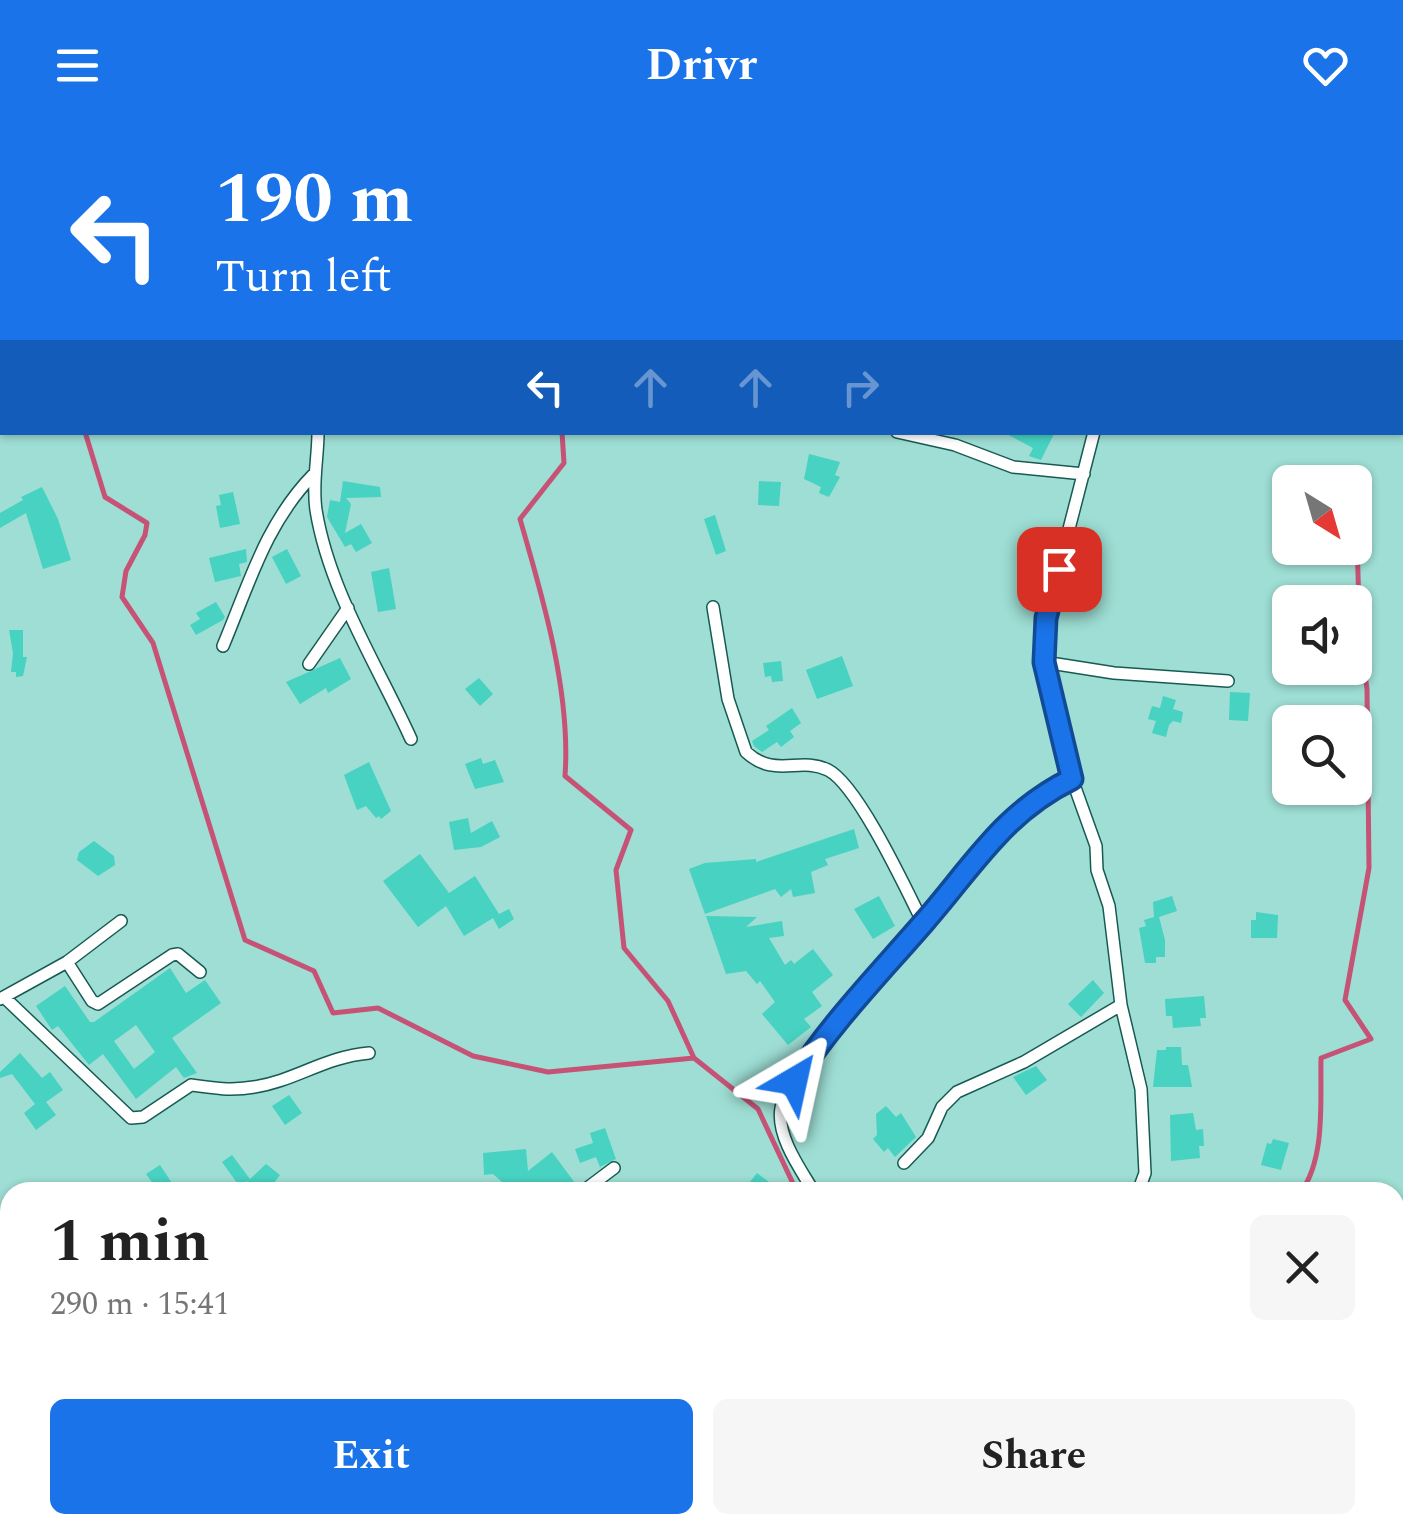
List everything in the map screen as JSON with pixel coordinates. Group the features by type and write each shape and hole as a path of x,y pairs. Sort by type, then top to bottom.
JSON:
{"street":[{"path":"318,435 313,475 316,512 348,608 411,740"},
{"path":"909,435 1013,467 1084,474"},
{"path":"1093,435 1046,618 1044,662 1072,779 1096,846 1097,870 1109,906 1121,1006 1141,1090 1145,1173 1142,1182"},
{"path":"222,646 271,528 313,475"},
{"path":"713,607 728,699 746,752 772,768 815,766 834,775 864,814 923,923"},
{"path":"309,664 348,608"},
{"path":"1044,662 1114,673 1228,681"},
{"path":"809,1182 786,1139 780,1109 812,1053 1012,818 1045,792 1072,779"},
{"path":"122,920 67,962 2,998 131,1118 143,1117 190,1085 214,1089 258,1087 329,1060 369,1053"},
{"path":"67,962 98,1004 172,955 188,960 200,972"},
{"path":"904,1163 928,1138 942,1107 957,1092 1024,1062 1121,1006"},
{"path":"595,1182 614,1168"}],"building":[{"path":"1009,435 1054,435 1041,460 1029,456 1033,448"},
{"path":"809,454 840,462 835,475 840,477 829,497 819,493 821,487 804,479"},
{"path":"343,481 380,487 381,497 346,498 351,504 345,533 361,524 372,543 356,552 351,544 345,547 327,517 330,500 340,502"},
{"path":"759,481 781,482 779,506 758,505"},
{"path":"42,487 58,519 71,560 43,569 26,513 0,528 0,513"},
{"path":"233,492 240,524 220,528 216,506 221,505 219,495"},
{"path":"715,515 726,551 716,555 704,519"},
{"path":"246,549 247,562 239,564 241,576 215,582 209,558"},
{"path":"287,549 301,576 286,584 272,557"},
{"path":"389,568 396,609 378,612 371,572"},
{"path":"216,602 225,617 196,635 190,625 200,619 196,613"},
{"path":"9,630 23,630 23,657 27,657 23,676 16,677 16,672 11,672"},
{"path":"842,656 853,686 817,699 806,670"},
{"path":"340,658 351,679 300,704 286,682"},
{"path":"781,661 783,681 772,682 771,676 765,677 763,663"},
{"path":"479,678 493,694 480,706 465,689"},
{"path":"1230,692 1250,693 1248,721 1229,720"},
{"path":"1163,696 1176,700 1173,709 1183,712 1181,723 1173,721 1166,737 1152,733 1156,721 1148,719 1152,706 1160,708"},
{"path":"792,708 801,723 790,731 794,737 781,747 777,742 762,752 754,746 752,741 769,730 766,726"},
{"path":"481,758 483,764 495,760 504,782 475,789 465,764"},
{"path":"369,762 391,811 381,819 366,806 357,810 344,775"},
{"path":"468,818 471,833 492,821 500,837 481,847 454,850 449,822"},
{"path":"854,829 859,848 825,859 828,865 811,872 815,893 793,897 791,889 781,897 775,889 705,914 689,869 705,863 756,862"},
{"path":"94,841 114,856 115,865 98,876 77,860 79,852"},
{"path":"420,854 449,893 475,876 499,914 509,909 514,919 499,929 493,918 464,936 446,906 418,927 383,881"},
{"path":"879,896 895,926 873,939 854,909"},
{"path":"1172,896 1177,911 1159,917 1165,957 1156,957 1156,963 1145,963 1139,928 1146,926 1144,920 1154,917 1153,902"},
{"path":"1256,912 1278,915 1277,938 1251,938 1251,920 1256,920"},
{"path":"706,916 757,917 746,927 782,921 784,936 769,938 785,965 791,960 794,964 813,949 833,975 812,992 822,1006 804,1019 811,1027 788,1045 762,1014 775,1002 760,981 757,984 746,971 726,974"},
{"path":"170,968 186,993 205,980 221,1003 172,1038 197,1073 184,1078 176,1067 136,1099 103,1054 89,1065 58,1026 52,1030 36,1006 65,986 90,1022","holes":["136,1025 155,1052 134,1069 114,1041"]},
{"path":"1093,980 1104,993 1081,1017 1068,1004"},
{"path":"1204,996 1206,1018 1200,1018 1201,1026 1173,1028 1172,1016 1166,1016 1165,999"},
{"path":"1181,1047 1182,1065 1188,1065 1192,1087 1153,1087 1157,1050"},
{"path":"20,1053 42,1078 50,1072 63,1090 46,1102 56,1115 36,1130 24,1113 35,1104 12,1074 0,1078 0,1072"},
{"path":"1036,1066 1047,1080 1026,1095 1013,1077"},
{"path":"289,1095 302,1113 285,1125 272,1106"},
{"path":"886,1106 896,1117 901,1113 916,1137 895,1157 888,1148 884,1152 873,1139 877,1135 876,1114"},
{"path":"1193,1113 1196,1130 1203,1129 1200,1158 1171,1161 1170,1115"},
{"path":"605,1128 616,1159 600,1167 596,1157 580,1163 575,1149 593,1143 590,1133"},
{"path":"1273,1139 1289,1143 1281,1170 1261,1165 1267,1143 1271,1144"},
{"path":"526,1149 528,1171 552,1152 574,1182 502,1182 493,1174 484,1175 483,1153"},
{"path":"232,1155 250,1179 266,1164 280,1175 275,1182 236,1182 222,1162"},
{"path":"160,1165 171,1182 152,1182 146,1174"},
{"path":"757,1173 769,1182 750,1182"}],"waterway":[{"path":"86,435 105,497 147,523 126,571 122,597 153,643 245,940 314,971 333,1013 378,1008 473,1056 548,1072 694,1058 758,1109 792,1182"},
{"path":"562,435 564,463 520,519 559,679 565,776 631,830 616,870 624,948 668,1001 694,1058"},
{"path":"1307,1182 1318,1145 1321,1058 1371,1039 1345,1000 1369,868 1367,689 1360,639 1358,565"}],"route":[{"path":"794,1081 891,956 1012,818 1045,792 1072,779 1044,662 1046,618 1059,569"}]}
